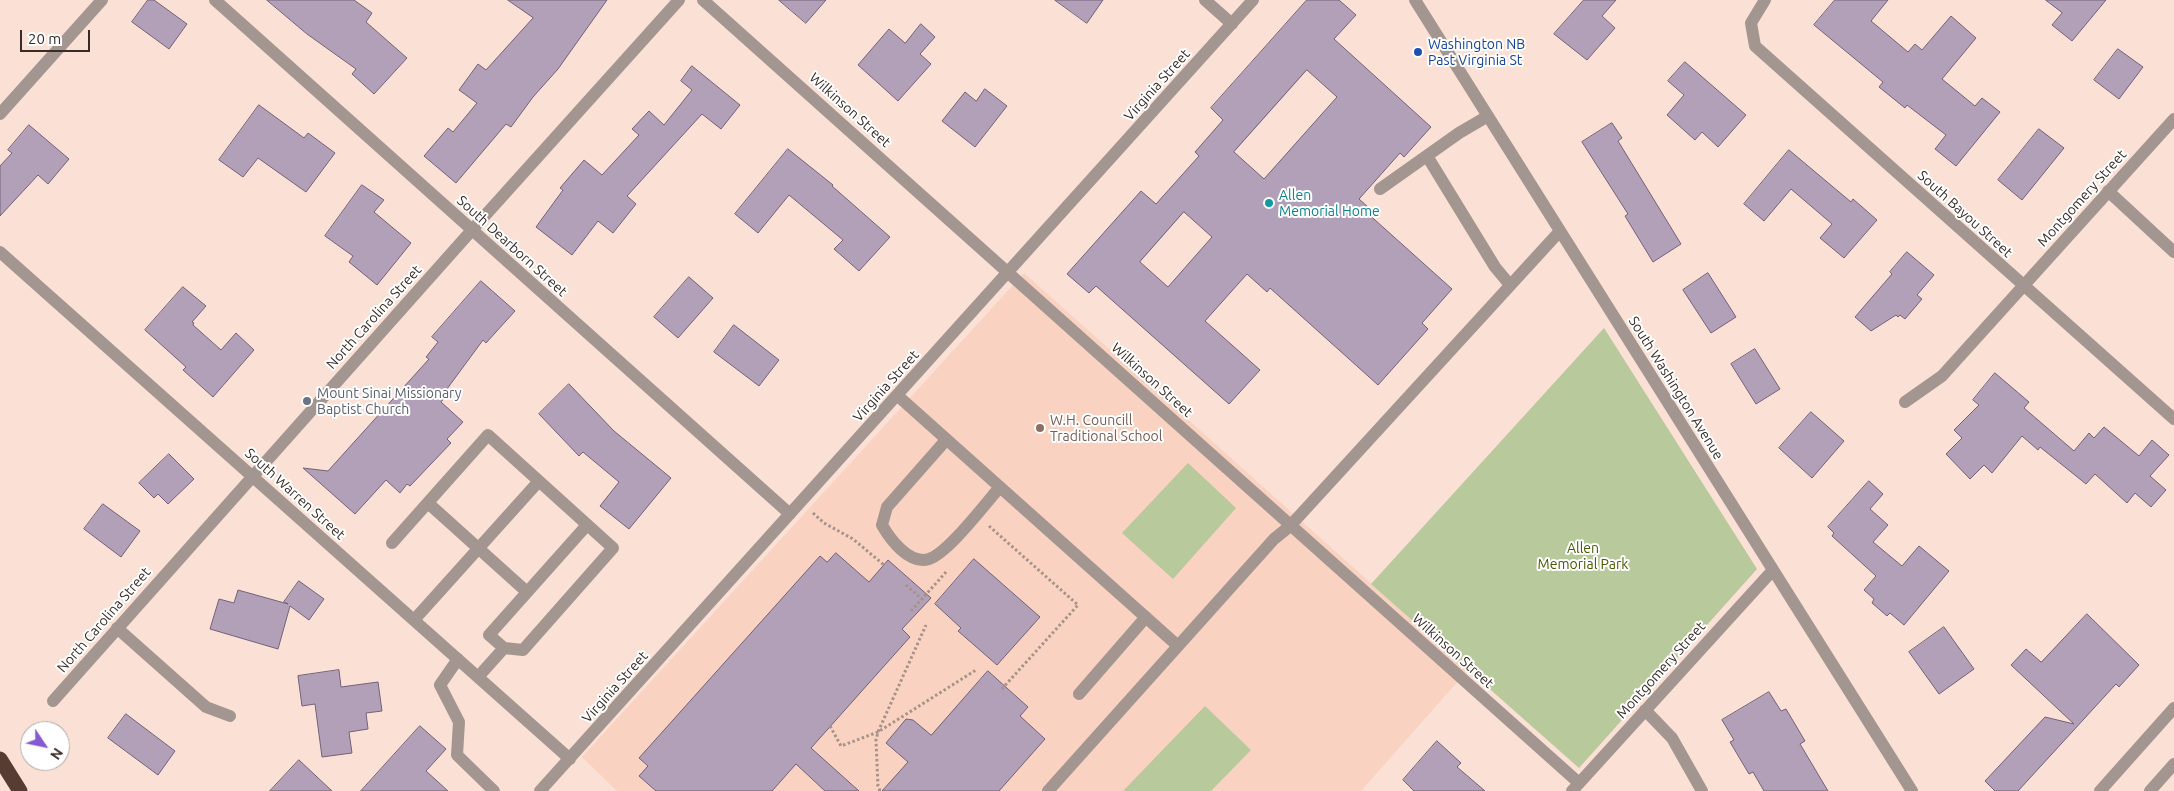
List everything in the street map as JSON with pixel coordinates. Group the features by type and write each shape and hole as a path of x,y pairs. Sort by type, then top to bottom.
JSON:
{"highway":[{"path":"0,759 20,791"}],"street":[{"path":"0,114 102,0"},
{"name":"South Dearborn Street","path":"214,0 790,514"},
{"name":"North Carolina Street","path":"53,701 251,476 679,0"},
{"name":"Wilkinson Street","path":"703,0 1009,272 1576,787"},
{"path":"1206,0 1232,24"},
{"name":"Virginia Street","path":"540,791 570,760 1253,0"},
{"name":"South Washington Avenue","path":"1415,0 1912,791"},
{"name":"South Bayou Street","path":"1765,0 1751,23 1755,46 2022,286 2174,419"},
{"path":"1380,189 1459,133 1488,116"},
{"name":"Montgomery Street","path":"1905,402 1942,376 2174,119"},
{"path":"1427,156 1495,268 1510,285"},
{"path":"2108,191 2174,252"},
{"path":"1048,791 1274,539 1290,526 1560,231"},
{"name":"South Warren Street","path":"0,252 570,760"},
{"path":"898,396 1178,646"},
{"path":"392,543 488,435 613,548 523,650 504,648 489,634 587,525"},
{"path":"946,440 887,507 882,525 889,537 912,558 928,559 941,552 1000,487"},
{"path":"414,620 539,481"},
{"path":"428,503 527,592"},
{"name":"Montgomery Street","path":"1576,787 1773,570"},
{"path":"1079,694 1146,617"},
{"path":"117,628 206,707 230,716"},
{"path":"478,677 504,648"},
{"path":"458,660 440,686 459,722 457,755 494,791"},
{"path":"2100,791 2174,708"},
{"path":"1645,710 1672,738 1702,791"},
{"path":"2150,791 2174,764"}],"path":[{"path":"812,512 824,522 853,539 884,565"},
{"path":"988,525 1078,605 1000,691"},
{"path":"911,611 948,569"},
{"path":"906,585 922,599"},
{"path":"880,791 878,786 876,740 878,732 926,625"},
{"path":"830,726 841,746 878,732 976,670"}],"shaded area":[{"name":"W.H. Councill Traditional School","path":"1024,273 1468,670 1361,791 617,791 582,757"}],"green space":[{"name":"Allen Memorial Park","path":"1604,328 1757,569 1579,768 1371,584"},
{"path":"1188,463 1236,508 1173,579 1122,533"},
{"path":"1205,706 1251,750 1211,791 1123,791"}],"building":[{"path":"148,0 154,0 187,24 169,49 132,22"},
{"path":"267,0 354,0 372,13 366,22 407,58 374,94 352,74 356,69 307,34"},
{"path":"508,0 607,0 558,69 533,97 511,127 506,124 456,183 424,156 448,128 453,132 477,103 459,90 478,64 486,70 533,18"},
{"path":"779,0 826,0 806,23"},
{"path":"1055,0 1103,0 1087,23"},
{"name":"Allen Memorial Home","path":"1307,0 1339,0 1356,15 1334,39 1431,127 1404,157 1400,153 1359,199 1368,207 1365,211 1452,289 1422,323 1428,329 1378,385 1270,288 1267,292 1247,274 1205,321 1260,370 1229,404 1096,286 1089,293 1067,274 1141,191 1156,204 1199,156 1195,152 1223,120 1211,108","holes":["1307,70 1337,97 1264,179 1234,152","1184,212 1212,237 1168,287 1140,262"]},
{"path":"1584,0 1616,0 1602,16 1615,28 1587,60 1554,34"},
{"path":"1835,0 1888,0 1871,21 1908,52 1915,44 1922,50 1951,16 1976,38 1942,79 1975,106 1982,98 2000,112 1956,166 1935,149 1946,135 1907,105 1905,108 1879,87 1883,82 1814,25"},
{"path":"2046,0 2106,0 2072,41 2052,25 2062,13"},
{"path":"921,24 935,37 920,54 931,64 898,101 858,65 889,29 905,43"},
{"path":"2118,49 2143,67 2119,99 2094,80"},
{"path":"1685,62 1746,115 1718,147 1702,132 1695,140 1667,115 1684,95 1668,81"},
{"path":"692,66 740,105 721,129 702,114 627,196 636,204 613,233 598,221 572,255 536,227 563,190 560,188 584,160 602,175 639,135 632,129 649,111 664,125 692,90 681,81"},
{"path":"985,89 1007,106 975,147 942,121 965,92 976,101"},
{"path":"259,105 304,138 308,133 335,153 306,192 258,158 243,177 219,160"},
{"path":"1612,123 1622,138 1618,141 1681,244 1653,262 1625,216 1628,214 1582,142"},
{"path":"29,125 69,159 48,184 38,175 0,216 0,166 12,153 8,150"},
{"path":"2039,129 2064,148 2022,200 1998,180"},
{"path":"788,149 833,185 890,237 859,271 834,249 843,240 789,195 758,233 735,214"},
{"path":"1789,150 1851,202 1853,199 1877,220 1844,258 1820,238 1832,224 1791,189 1764,221 1744,204"},
{"path":"362,185 384,200 374,212 411,243 377,285 349,262 353,256 325,236"},
{"path":"1907,252 1934,275 1917,295 1922,299 1905,319 1900,315 1898,317 1896,315 1871,331 1855,317 1892,274 1890,272"},
{"path":"1708,273 1736,317 1711,333 1683,290"},
{"path":"689,277 713,298 678,338 654,317"},
{"path":"481,281 515,311 486,343 483,340 444,393 446,396 441,402 463,422 447,439 451,443 410,486 407,484 400,493 386,480 355,514 303,468 328,471 429,359 426,357 438,342 432,337"},
{"path":"183,287 206,306 192,322 194,323 193,325 221,350 236,333 254,350 213,397 183,370 186,367 145,330"},
{"path":"734,325 779,360 759,386 714,352"},
{"path":"1755,349 1780,389 1756,404 1731,364"},
{"path":"1995,373 2029,402 2024,408 2074,451 2089,433 2094,438 2104,427 2139,456 2152,440 2169,455 2150,476 2166,490 2151,507 2135,493 2127,503 2095,474 2086,484 2040,447 2038,450 2022,436 1992,473 1984,465 1970,479 1946,454 1962,438 1954,430 1979,405 1973,400"},
{"path":"569,384 614,431 671,478 629,529 600,506 619,482 583,452 579,456 539,414"},
{"path":"1811,412 1844,441 1812,478 1779,448"},
{"path":"169,454 194,479 168,504 158,494 154,498 139,483"},
{"path":"1869,481 1883,494 1870,509 1888,525 1873,542 1902,566 1919,546 1949,571 1904,625 1890,613 1887,616 1872,603 1874,599 1864,590 1876,576 1832,536 1834,533 1828,527"},
{"path":"103,504 140,531 121,557 84,529"},
{"path":"836,553 869,582 888,560 931,598 902,629 910,637 811,748 859,791 825,791 796,764 772,791 656,791 639,776 648,766 639,758 820,556 827,562"},
{"path":"974,559 1040,617 997,665 958,631 961,628 935,604"},
{"path":"299,581 324,599 309,620 290,606 278,649 210,629 219,599 234,603 238,590 288,604 284,602"},
{"path":"2087,614 2139,665 2119,687 2116,684 2018,791 1995,791 1985,781 2045,717 2074,724 2011,665 2026,649 2041,662"},
{"path":"1944,627 1974,669 1939,694 1909,652"},
{"path":"339,670 341,687 378,682 382,711 366,713 368,729 349,732 352,753 322,757 315,704 302,706 298,676"},
{"path":"988,671 1028,707 1020,716 1045,739 999,791 882,791 908,762 886,743 906,719 913,720 931,735"},
{"path":"1769,692 1781,711 1786,709 1805,741 1800,744 1828,791 1764,791 1753,772 1749,774 1730,742 1734,740 1722,720"},
{"path":"126,714 175,751 158,775 108,738"},
{"path":"420,726 446,749 426,771 448,791 361,791"},
{"path":"1437,741 1461,763 1457,767 1485,791 1414,791 1403,780"},
{"path":"299,760 332,791 270,791"}],"place":[{"name":"Washington NB Past Virginia St","path":"1418,52"},
{"name":"Allen Memorial Home","path":"1269,203"},
{"name":"Mount Sinai Missionary Baptist Church","path":"307,401"},
{"name":"W.H. Councill Traditional School","path":"1040,428"}]}
